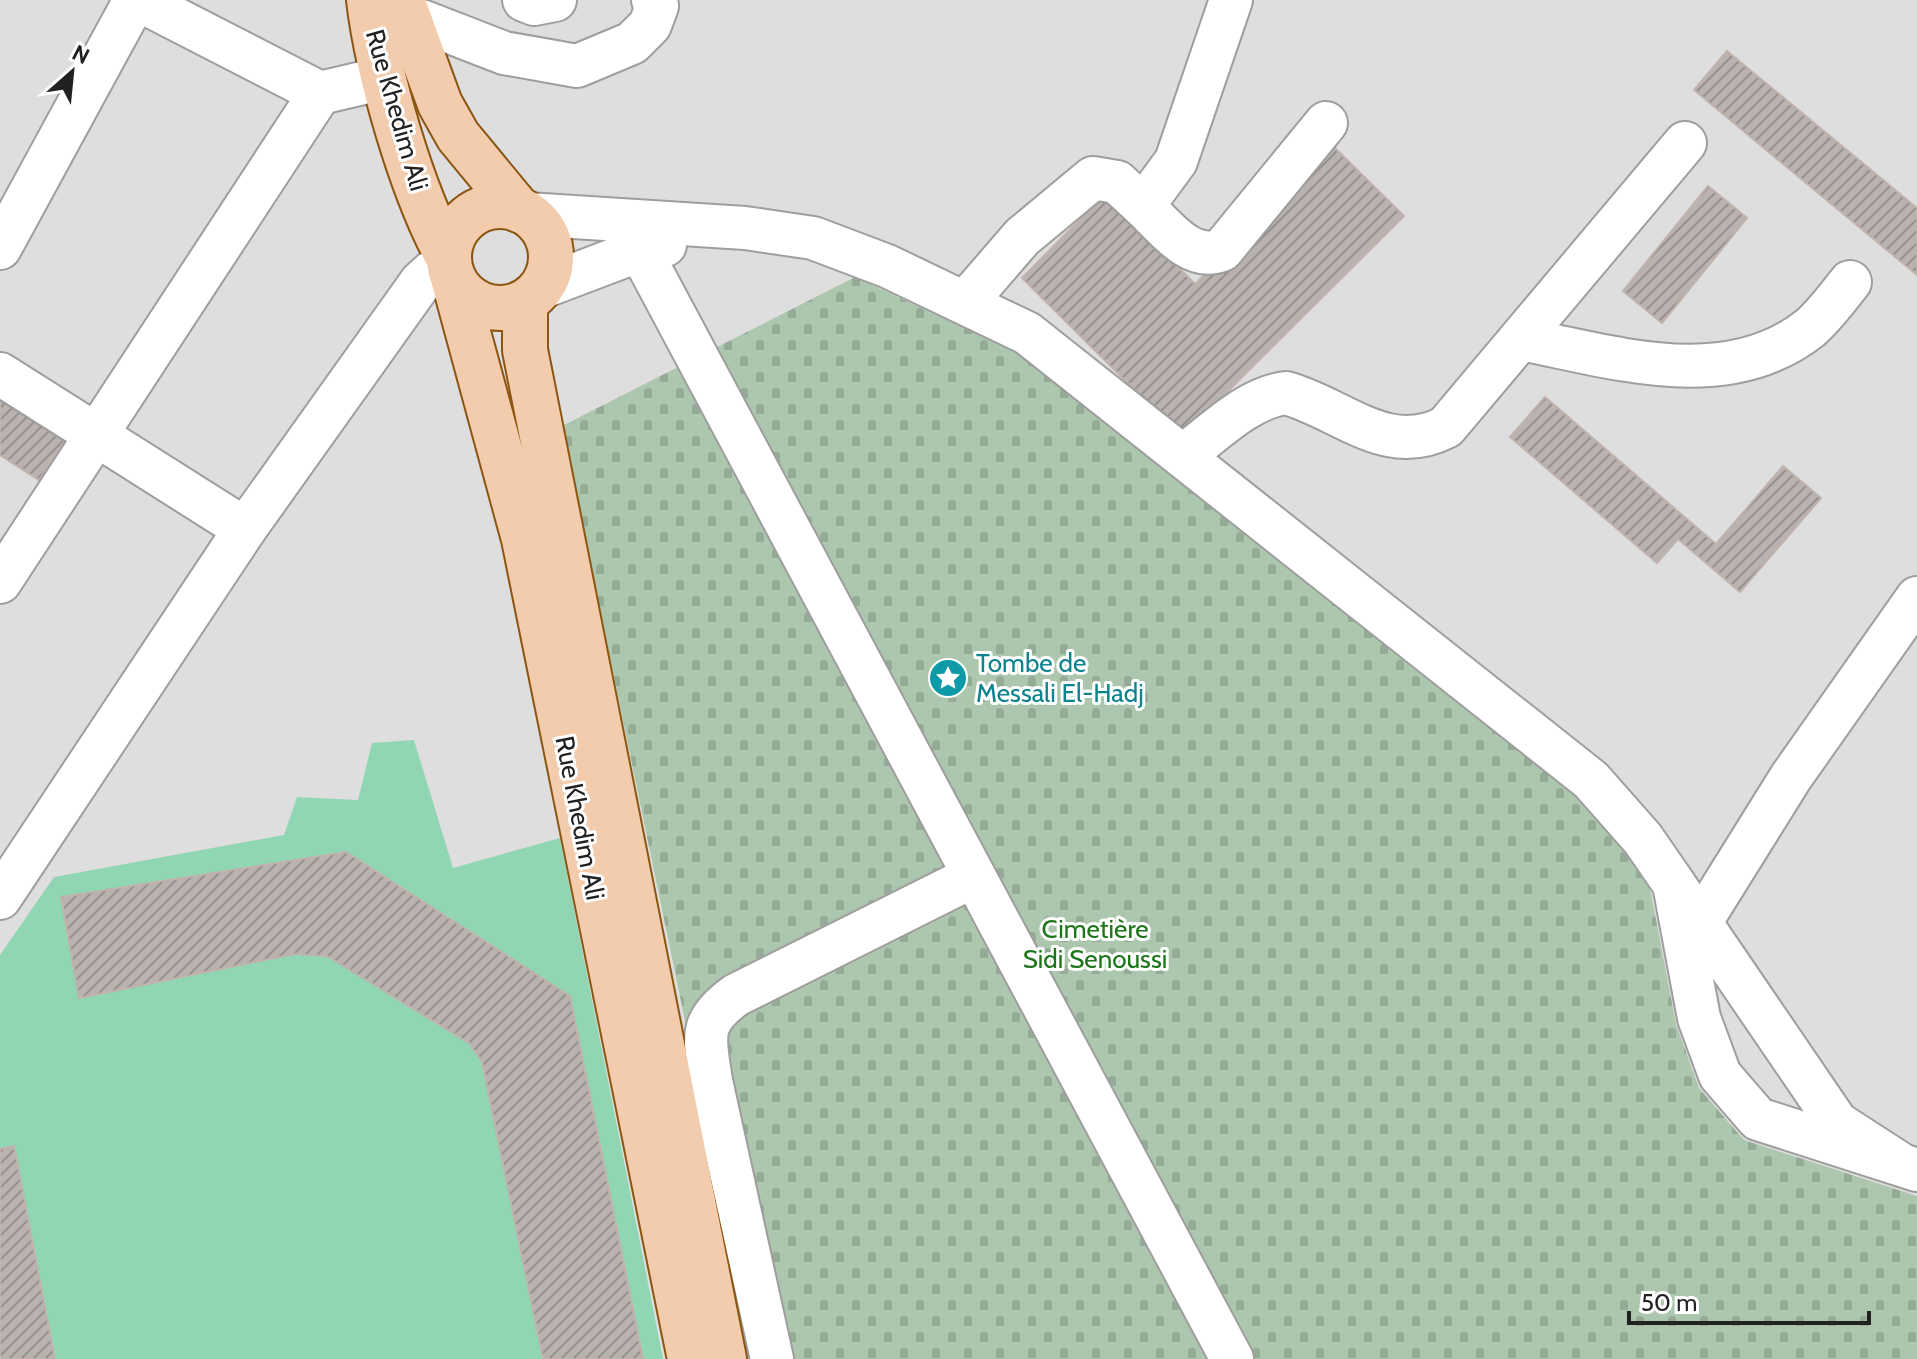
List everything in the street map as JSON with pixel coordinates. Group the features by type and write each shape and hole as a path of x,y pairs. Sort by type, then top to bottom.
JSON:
{"main road":[{"name":"Rue Khedim Ali","path":"392,5 384,78 445,256 524,539 690,1359"},
{"name":"Rue Khedim Ali","path":"392,5 452,125 523,212"},
{"path":"495,206 523,212 539,225 549,248 549,273 532,295 501,308 487,307 462,292 445,256 454,233 471,215 495,206"},
{"name":"Rue Khedim Ali","path":"532,295 522,322 525,350 724,1359"}],"street":[{"path":"0,248 137,0 320,93 384,78"},
{"path":"524,0 534,4 555,0"},
{"path":"392,5 504,53 577,66 632,43 650,25 657,6 653,0"},
{"path":"1143,206 1176,161 1231,0"},
{"path":"0,582 320,93"},
{"path":"965,303 1022,237 1093,178 1117,182 1194,251 1209,256 1222,250 1326,123"},
{"path":"1183,456 1252,404 1269,395 1286,393 1388,437 1408,440 1427,437 1446,427 1685,143"},
{"path":"523,212 745,228 813,238 887,266 1027,333 1591,780 1643,839 1837,1123 1912,1162"},
{"path":"532,295 640,250 745,228"},
{"path":"640,250 1232,1359"},
{"path":"0,898 13,851 421,282 445,256"},
{"path":"1521,339 1648,364 1700,367 1746,360 1782,346 1811,327 1850,282"},
{"path":"0,374 245,529"},
{"path":"1700,923 1791,777 1917,598"},
{"path":"772,1359 711,1081 705,1037 714,1010 736,995 974,876"},
{"path":"1674,884 1699,1018 1720,1075 1758,1119 1912,1162"}],"shaded area":[{"path":"0,0 1917,0 1917,1359 0,1359"}],"green space":[{"name":"Cimetière Sidi Senoussi","path":"855,277 1016,352 1576,795 1626,852 1650,888 1676,1024 1699,1088 1744,1140 1917,1196 1917,1359 755,1359 562,426"},
{"path":"414,740 453,868 560,838 663,1359 0,1359 0,955 54,877 284,835 297,797 358,800 372,743"}],"building":[{"path":"1727,51 1917,208 1917,275 1694,90"},
{"path":"1333,146 1404,216 1182,437 1022,278 1105,194 1195,284"},
{"path":"1708,186 1747,218 1662,323 1623,291"},
{"path":"0,377 75,425 39,480 0,455"},
{"path":"1545,397 1716,544 1783,466 1821,498 1740,592 1678,539 1657,563 1510,437"},
{"path":"346,852 570,996 643,1359 543,1359 482,1062 469,1043 327,956 294,954 79,998 61,897"},
{"path":"14,1146 55,1359 0,1359 0,1149"}],"place":[{"name":"Tombe de Messali El-Hadj","path":"948,678"}]}
